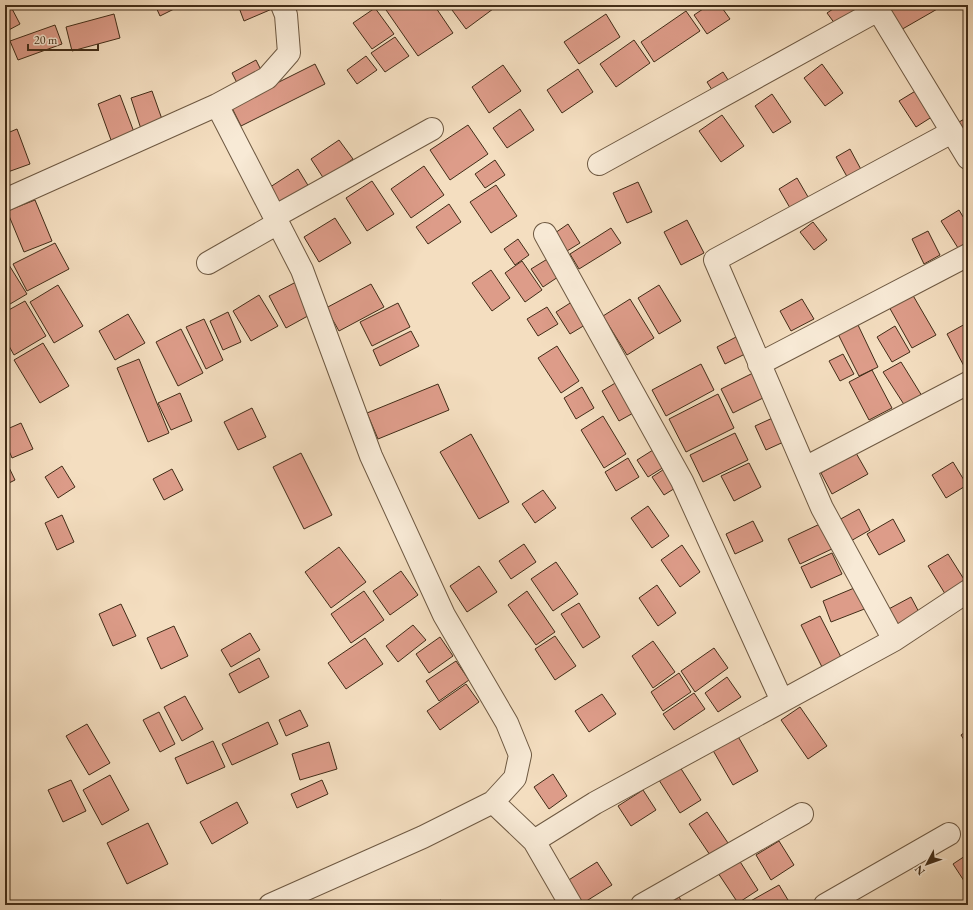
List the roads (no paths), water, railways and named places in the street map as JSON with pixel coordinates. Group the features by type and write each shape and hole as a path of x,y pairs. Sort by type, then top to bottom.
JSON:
{"street":[{"path":"5,200 216,105 267,78 289,53 286,15 282,5"},
{"path":"599,164 876,7 968,158"},
{"path":"216,105 302,270 374,463 444,615 507,723 520,755 515,778 493,802 423,837 270,905"},
{"path":"208,263 276,220 432,129"},
{"path":"894,640 822,508 715,260 952,132"},
{"path":"545,234 682,481 782,701"},
{"path":"760,364 968,256"},
{"path":"805,468 968,383"},
{"path":"534,841 596,803 894,640 968,591"},
{"path":"493,802 534,841 571,905"},
{"path":"642,905 802,814"},
{"path":"825,905 949,834"}]}
